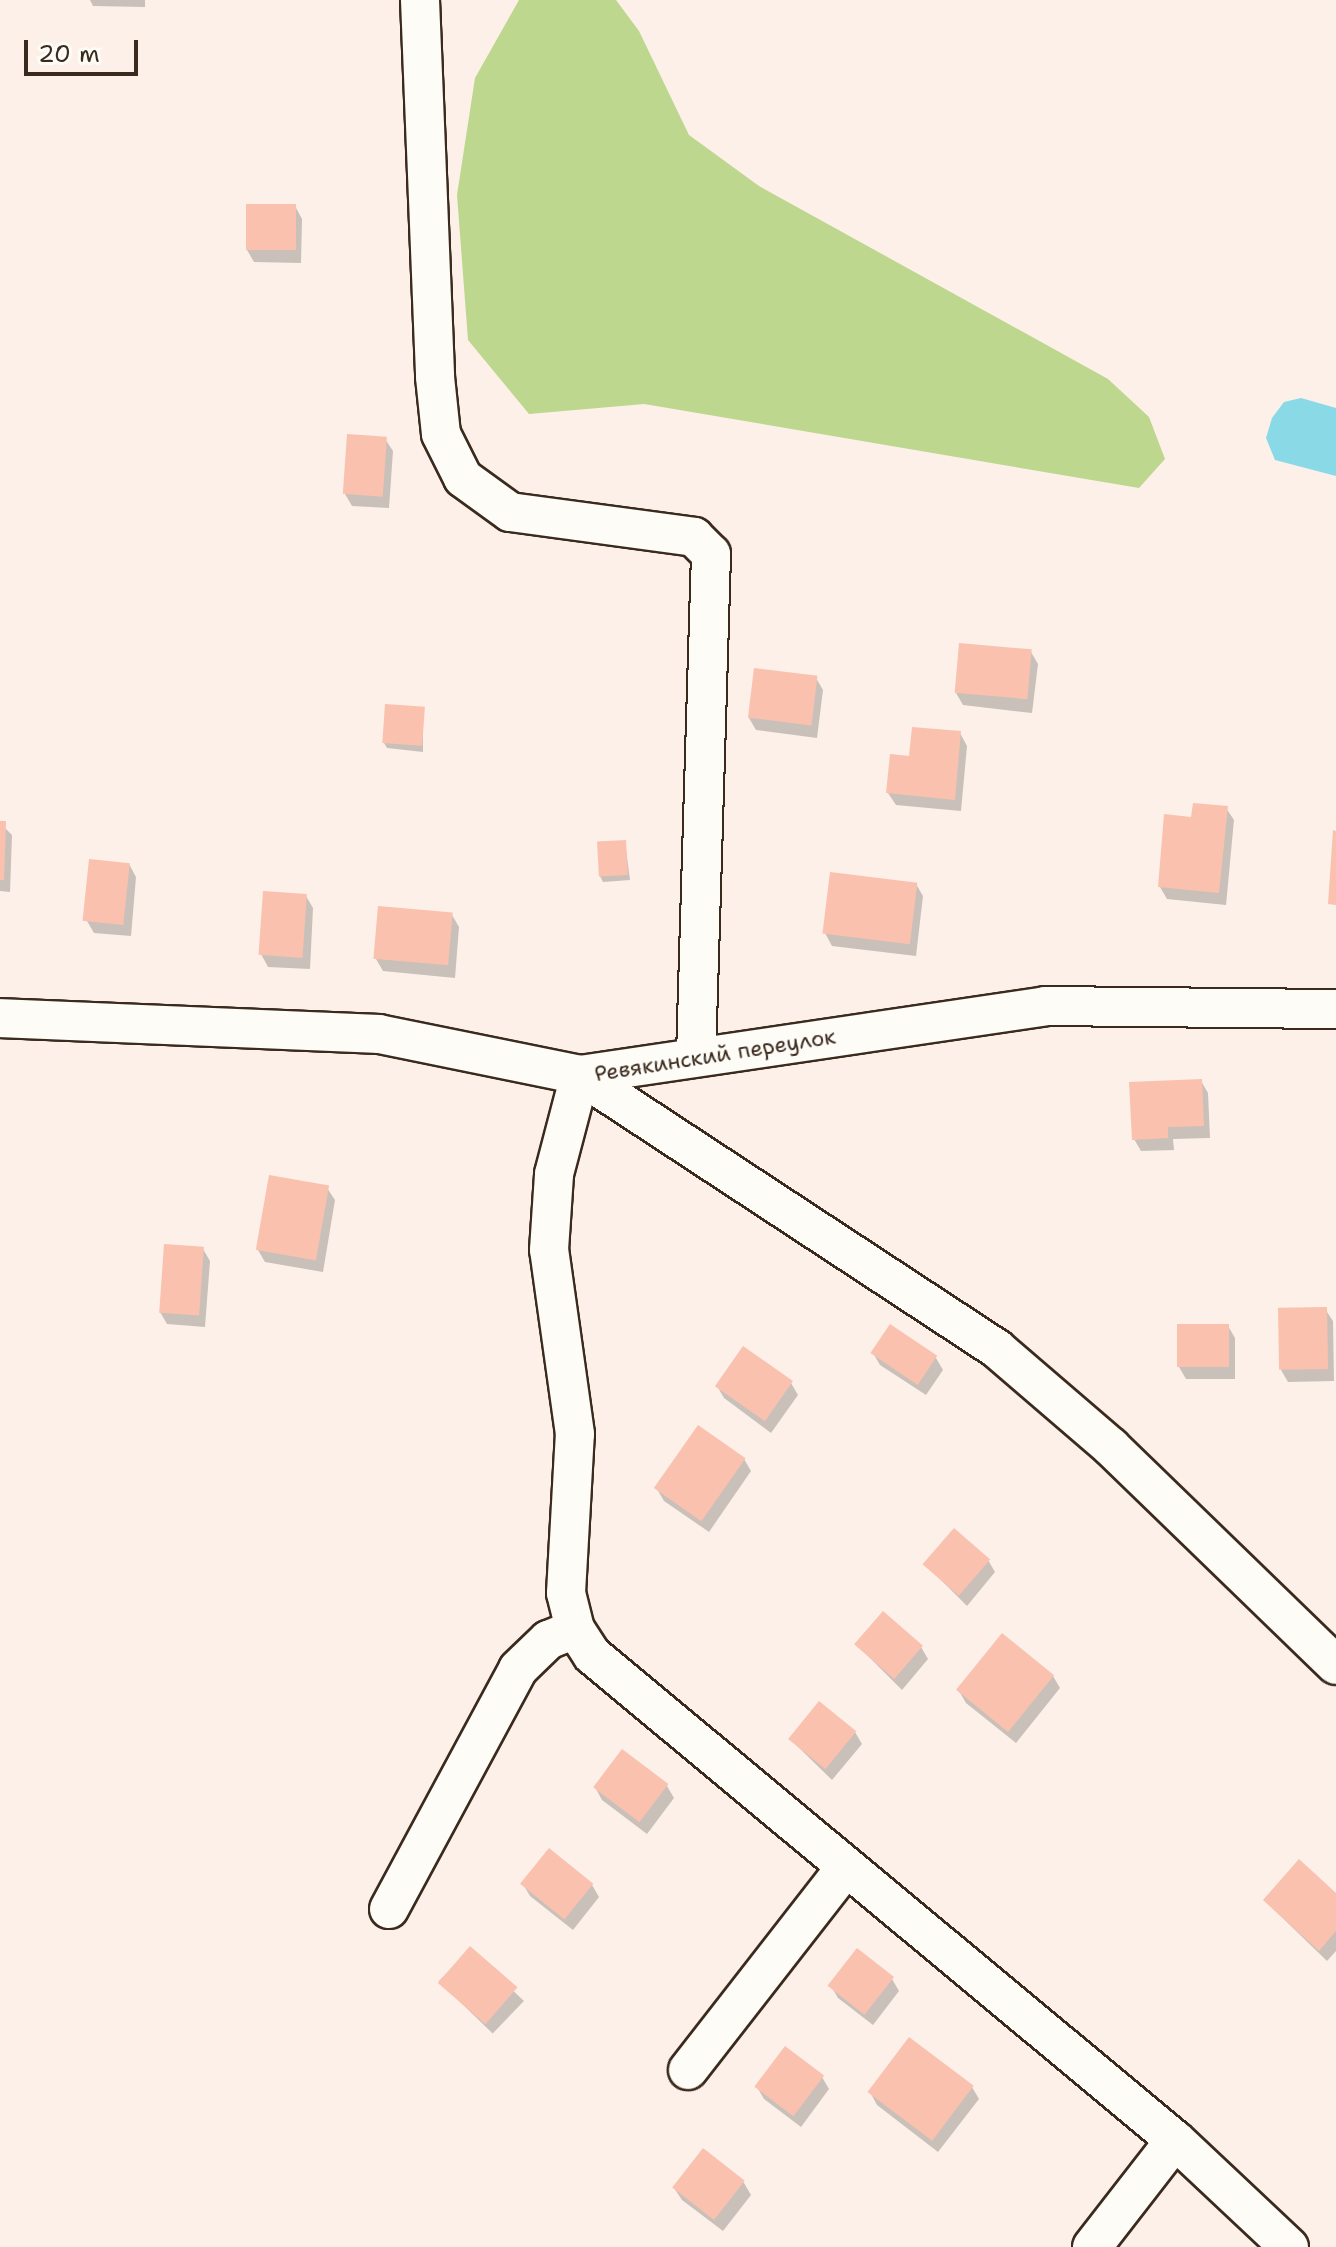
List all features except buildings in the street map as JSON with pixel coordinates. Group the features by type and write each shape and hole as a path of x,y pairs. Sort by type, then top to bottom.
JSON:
{"street":[{"path":"420,0 435,377 441,434 463,478 510,512 694,537 711,554 696,1056"},
{"name":"Ревякинский переулок","path":"0,1018 379,1034 580,1075 1045,1006 1336,1009"},
{"path":"1289,2247 1175,2140 592,1655 575,1629 566,1593 575,1434 549,1250 554,1174 580,1075 997,1349 1111,1447 1336,1665"},
{"path":"389,1909 518,1669 548,1640 575,1629"},
{"path":"688,2070 846,1867"},
{"path":"1092,2247 1175,2140"}],"green space":[{"path":"519,0 616,0 639,31 689,135 759,186 1108,379 1149,417 1165,459 1139,488 644,404 529,414 468,340 457,195 475,78"}],"water":[{"path":"1301,398 1336,408 1336,476 1275,460 1266,438 1272,418 1284,402"}]}
